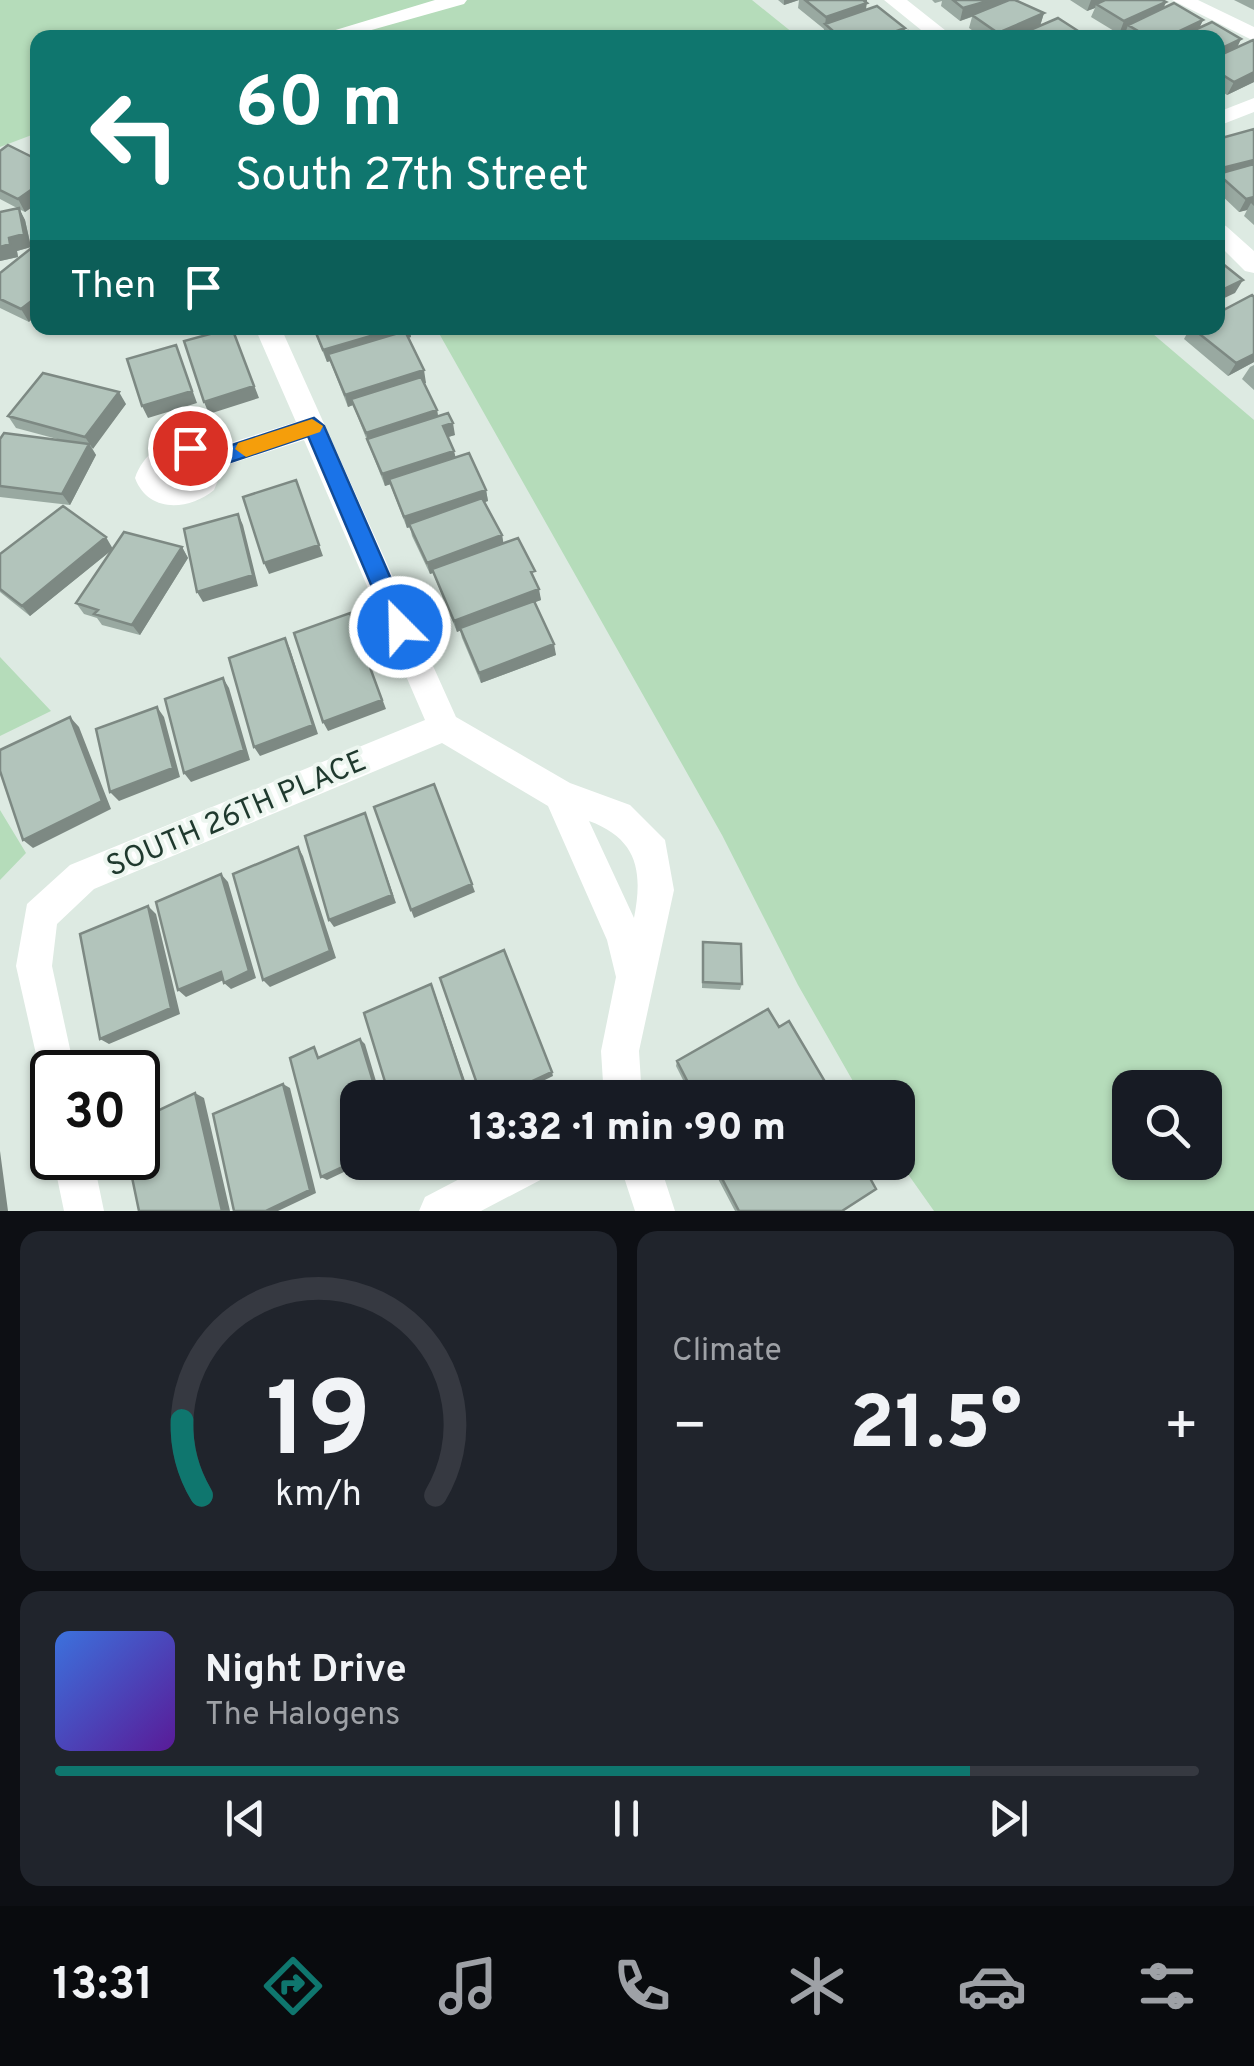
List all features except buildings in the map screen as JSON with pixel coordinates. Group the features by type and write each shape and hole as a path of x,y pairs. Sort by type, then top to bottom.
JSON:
{"street":[{"path":"348,30 457,0"},
{"path":"894,0 934,30"},
{"path":"1182,0 1254,35"},
{"path":"1225,117 1254,104"},
{"path":"1225,238 1254,266"},
{"path":"271,335 444,727 560,795 618,816 652,852 654,905 650,936 634,977 620,1051 622,1080"},
{"path":"210,460 314,426"},
{"name":"SOUTH 26TH PLACE","path":"51,1050 34,966 40,916 82,877 444,727"},
{"path":"560,795 625,938 634,977"},
{"path":"78,1180 84,1211"},
{"path":"438,1211 499,1180"},
{"path":"645,1180 655,1211"}],"green space":[{"path":"0,0 752,0 789,30 30,30 30,136 0,147"},
{"path":"440,335 1154,335 1254,420 1254,1211 934,1211 912,1180 915,1080 852,1080 798,985 722,835"},
{"path":"0,657 51,711 0,736"},
{"path":"0,810 26,853 0,880"}],"slow traffic":[{"path":"246,449 312,426"}],"route":[{"path":"190,448 203,452 210,460 314,426 400,627"}]}
